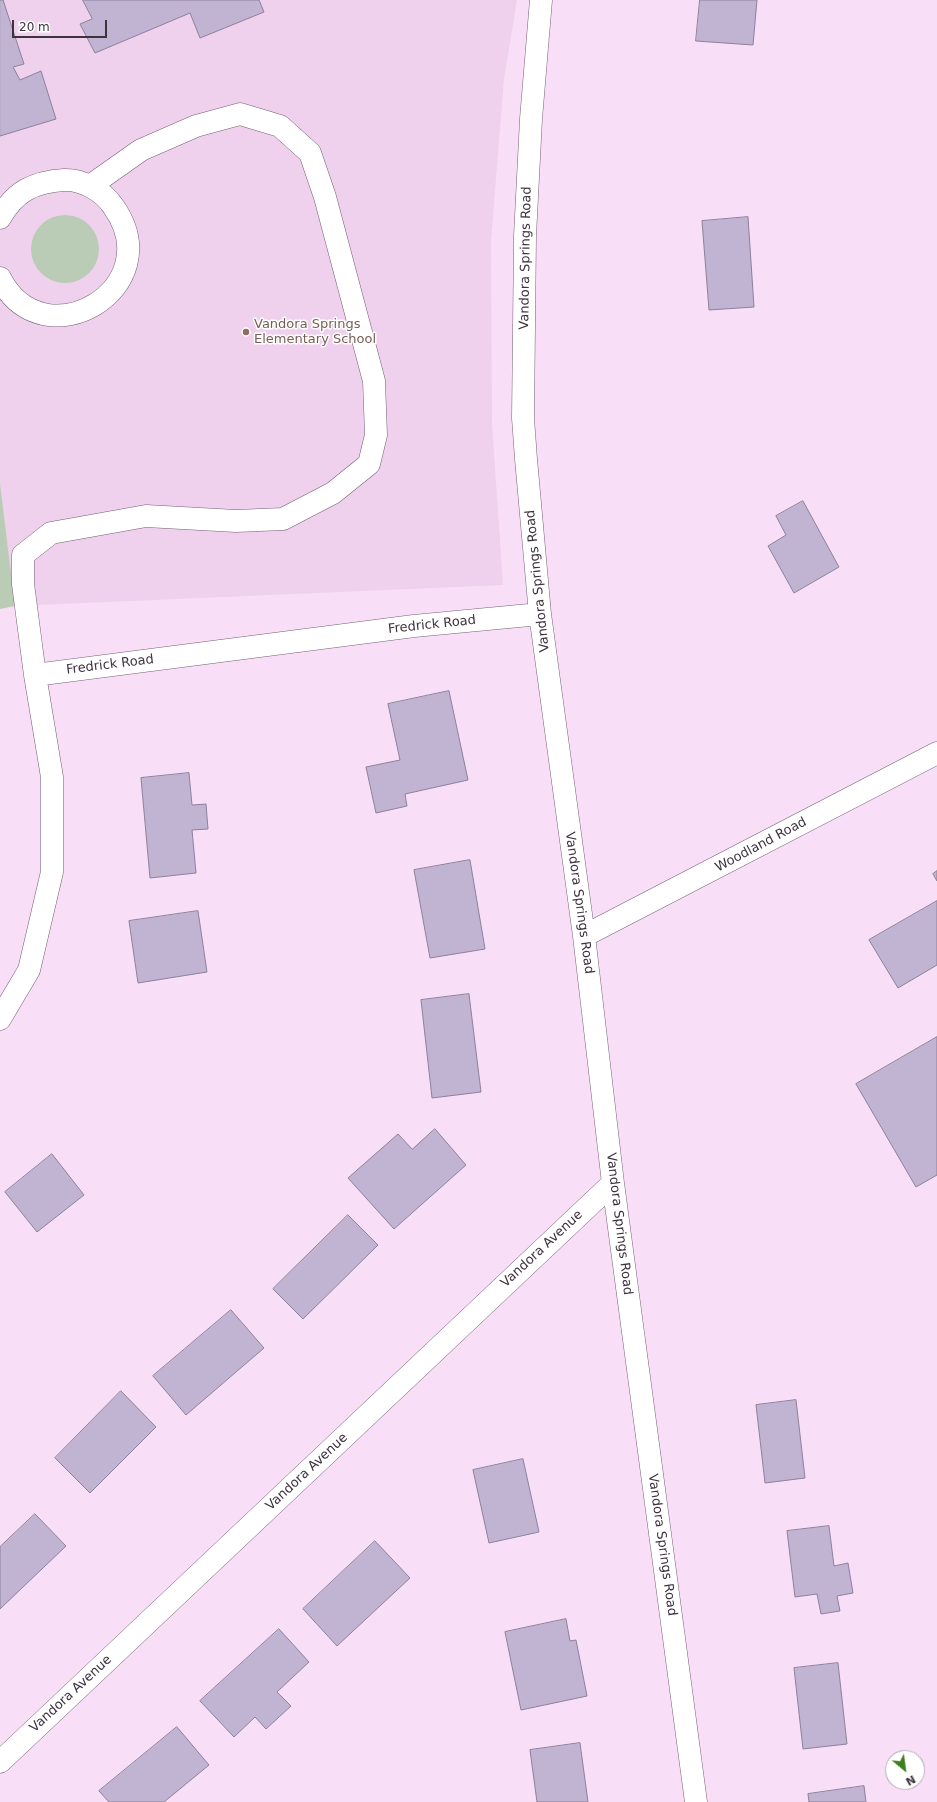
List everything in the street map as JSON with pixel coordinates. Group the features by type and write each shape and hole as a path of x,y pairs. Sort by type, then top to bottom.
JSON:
{"street":[{"name":"Vandora Springs Road","path":"541,0 531,119 525,228 523,418 540,614 584,936 613,1182 696,1802"},
{"path":"0,1020 29,970 52,872 52,777 35,675 23,584 23,555 50,533 146,516 236,521 283,520 333,492 369,464 376,435 374,381 327,203 310,153 280,126 240,114 196,126 141,150 90,186"},
{"path":"0,218 8,204 25,189 46,181 68,180 90,186 108,199 121,217 128,238 127,261 120,282 105,299 86,310 64,316 42,313 21,304 5,288 0,278"},
{"name":"Fredrick Road","path":"35,675 414,626 540,614"},
{"name":"Woodland Road","path":"584,936 937,753"},
{"name":"Vandora Avenue","path":"0,1762 613,1182"}],"shaded area":[{"name":"Vandora Springs Elementary School","path":"0,0 517,0 504,79 491,241 492,423 503,585 15,606 0,483"}],"green space":[{"path":"65,215 78,218 89,225 96,236 99,249 96,262 89,273 78,280 65,283 52,280 41,273 34,262 31,249 34,236 41,225 52,218"},
{"path":"0,483 15,606 0,609"}],"building":[{"path":"0,0 3,0 24,64 13,67 20,80 41,71 56,119 0,136"},
{"path":"83,0 259,0 264,12 200,38 190,13 95,53 80,24 92,19"},
{"path":"700,0 757,0 753,45 696,41"},
{"path":"748,217 754,307 709,310 702,221"},
{"path":"803,501 839,567 794,593 768,546 786,535 776,516"},
{"path":"449,691 468,780 405,794 407,806 376,813 366,767 400,760 388,704"},
{"path":"189,773 192,805 206,804 208,829 192,830 196,873 150,878 141,778"},
{"path":"470,860 485,949 430,958 414,870"},
{"path":"937,871 937,881 933,874"},
{"path":"937,901 937,965 898,988 869,940"},
{"path":"198,911 207,972 138,983 129,921"},
{"path":"469,994 481,1092 432,1098 421,1000"},
{"path":"937,1037 937,1175 916,1187 856,1084"},
{"path":"435,1129 466,1165 394,1229 348,1178 398,1134 412,1149"},
{"path":"52,1154 84,1195 37,1232 5,1192"},
{"path":"348,1215 378,1245 303,1319 273,1289"},
{"path":"231,1310 264,1348 186,1415 153,1376"},
{"path":"121,1391 156,1427 90,1493 55,1458"},
{"path":"796,1400 805,1478 765,1483 756,1405"},
{"path":"523,1459 539,1532 489,1543 473,1470"},
{"path":"35,1514 66,1546 0,1609 0,1547"},
{"path":"829,1526 834,1566 848,1563 853,1593 837,1596 840,1611 821,1614 817,1594 795,1597 787,1531"},
{"path":"375,1541 410,1578 337,1646 303,1609"},
{"path":"566,1619 570,1641 576,1640 587,1696 521,1710 505,1632"},
{"path":"279,1629 309,1662 277,1692 291,1706 266,1729 255,1717 234,1737 200,1701"},
{"path":"838,1663 847,1744 803,1749 794,1668"},
{"path":"177,1727 209,1765 164,1802 109,1802 99,1791"},
{"path":"580,1743 588,1802 537,1802 530,1750"},
{"path":"864,1786 866,1802 809,1802 808,1794"}],"place":[{"name":"Vandora Springs Elementary School","path":"246,332"}]}
